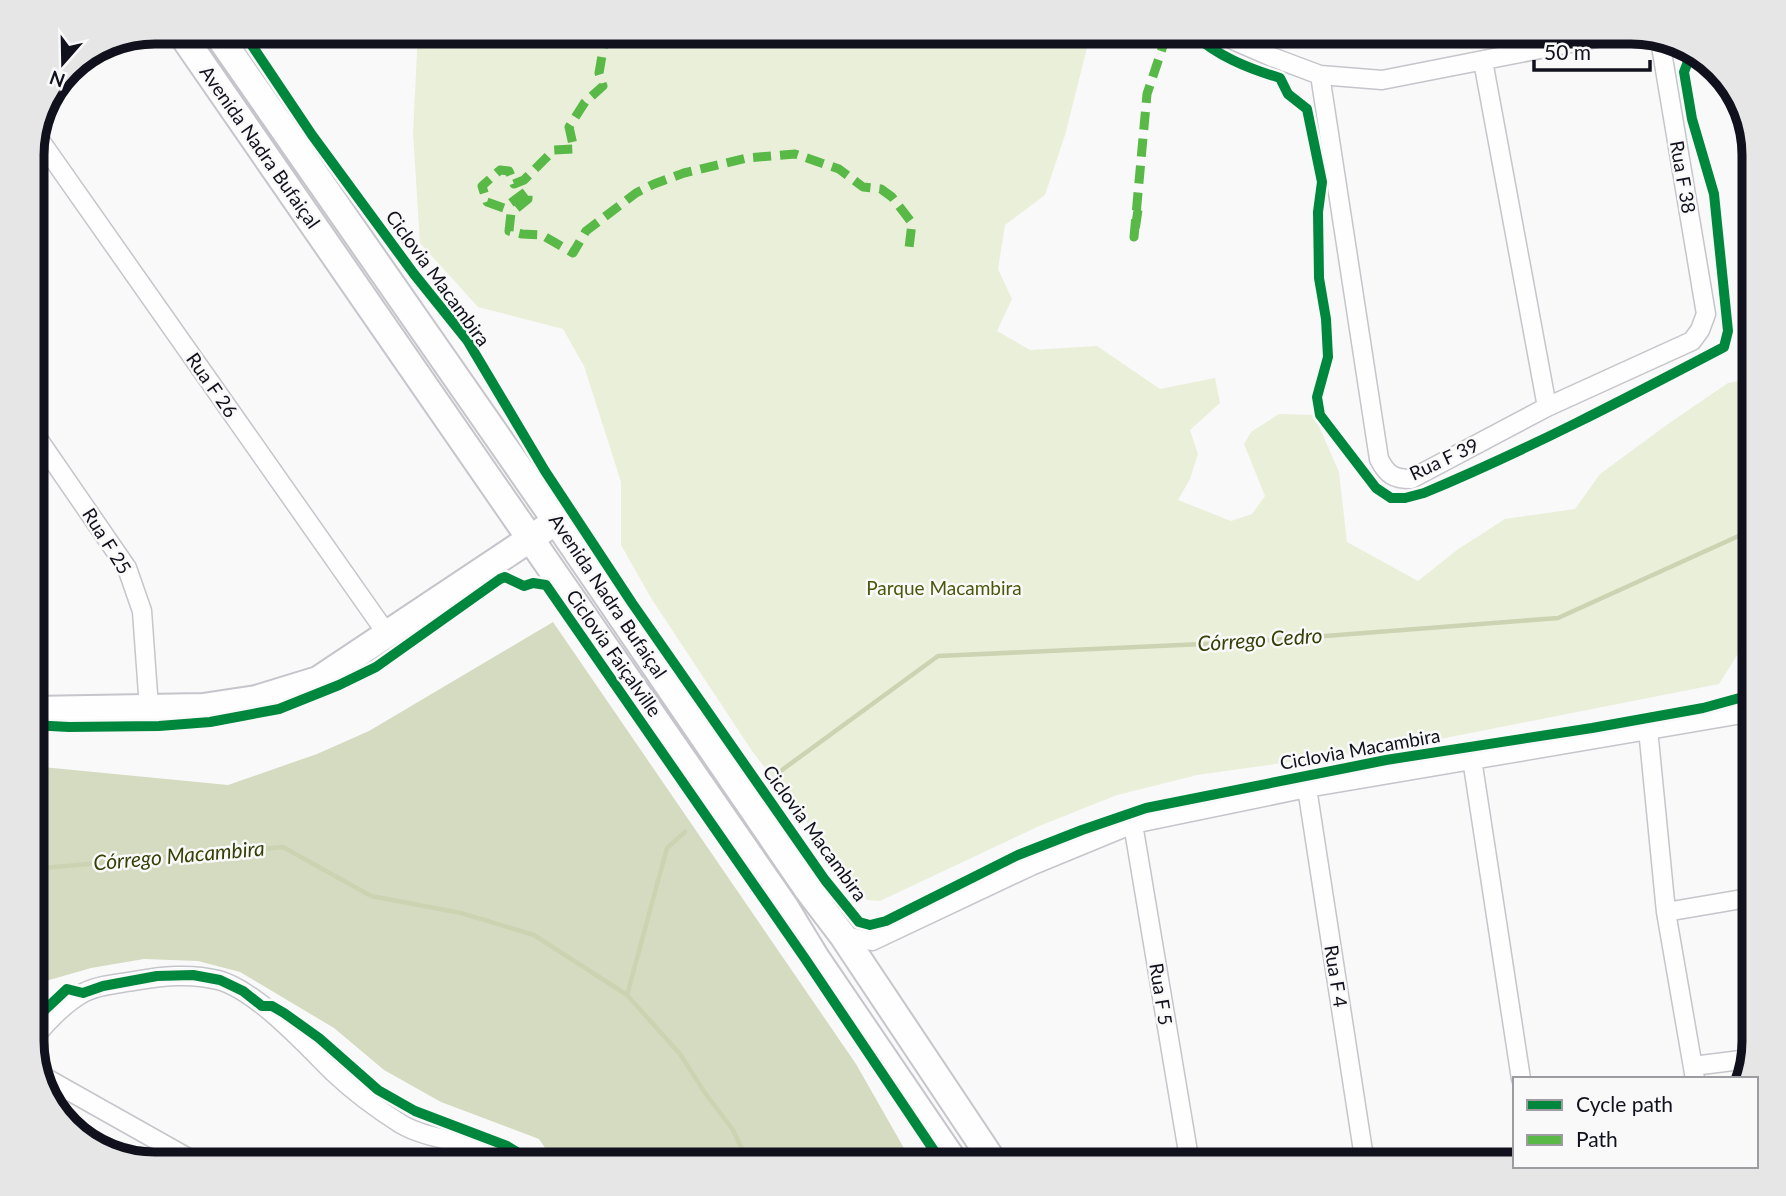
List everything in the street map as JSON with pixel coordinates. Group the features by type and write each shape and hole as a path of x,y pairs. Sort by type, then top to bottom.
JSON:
{"main road":[{"name":"Avenida Nadra Bufaiçal","path":"188,44 531,536 785,907 816,958 948,1152"},
{"name":"Avenida Nadra Bufaiçal","path":"224,44 808,890 843,936 987,1152"},
{"path":"44,710 203,707 256,699 318,680 531,536 556,522"}],"street":[{"path":"1242,44 1320,75 1382,80 1567,44"},
{"name":"Rua F 38","path":"1547,407 1692,341 1706,314 1661,48"},
{"path":"1483,61 1547,407"},
{"name":"Rua F 39","path":"1320,75 1379,459 1385,471 1397,479 1411,479 1547,407"},
{"name":"Rua F 26","path":"44,146 387,634"},
{"name":"Rua F 25","path":"44,447 127,568 142,611 149,708"},
{"path":"843,936 872,941 1031,866 1133,824 1472,758 1742,714"},
{"path":"1648,729 1666,912 1694,1072 1740,1061"},
{"path":"1472,758 1521,1077"},
{"name":"Rua F 4","path":"1307,788 1363,1152"},
{"name":"Rua F 5","path":"1133,824 1188,1152"},
{"path":"1666,912 1742,899"},
{"path":"44,1026 83,993 103,986 157,976 193,975 220,980 243,991 262,1006 336,1074 402,1125 487,1152"},
{"path":"51,1081 178,1152"}],"green space":[{"name":"Parque Macambira","path":"417,44 1088,44 1065,135 1045,195 1005,225 998,269 1012,299 997,331 1030,350 1097,346 1160,389 1215,378 1220,403 1190,430 1198,454 1190,479 1178,500 1231,521 1252,514 1265,496 1244,444 1251,432 1279,414 1314,415 1339,472 1347,542 1418,581 1457,550 1505,519 1575,509 1600,474 1728,383 1742,380 1742,648 1719,684 1410,745 1197,775 1117,795 1037,827 880,901 867,900 752,751 651,598 621,545 621,482 584,366 563,329 478,307 420,243 413,133"},
{"path":"553,622 856,1064 906,1152 548,1152 539,1139 441,1102 384,1070 334,1028 240,972 198,961 144,959 91,968 44,982 44,767 228,785 317,754 369,731"}],"waterway":[{"name":"Córrego Cedro","path":"782,770 938,656 1247,642 1558,618 1742,534"},
{"name":"Córrego Cedro","path":"627,995 667,848 685,832"},
{"name":"Córrego Macambira","path":"44,868 283,847 371,896 461,913 534,935 627,995 680,1054 733,1130 743,1152"}],"marked path":[{"path":"604,44 599,73 603,86 585,102 569,127 574,149 554,150 524,180 514,184 509,171 500,170 482,186 487,202 504,208 528,190 528,199 511,213 509,231 542,235 573,253 586,231 636,193 654,184 684,173 747,158 795,154 839,169 863,187 881,189 892,197 912,223 909,248"},
{"path":"1138,210 1134,237 1147,94 1163,46 1161,44"}],"cycle path":[{"name":"Ciclovia Macambira","path":"251,44 312,135 414,274 467,340 545,471 632,603 825,880 859,922 870,925 886,921 1018,855 1146,808 1386,760 1703,708 1742,697"},
{"path":"1206,44 1233,60 1280,78 1288,94 1307,109 1322,182 1318,212 1319,278 1326,319 1328,357 1317,397 1320,415 1376,488 1391,498 1424,493 1538,442 1724,347 1728,331 1714,194 1692,119 1684,72 1689,60"},
{"name":"Ciclovia Faiçalville","path":"44,726 159,726 210,722 279,709 376,667 500,579 505,577 524,586 533,583 546,585 806,960 935,1152"},
{"path":"44,1011 67,989 83,993 103,986 157,976 193,975 220,980 243,991 262,1006 272,1006 284,1013 319,1038 378,1090 415,1111 517,1152"}]}
